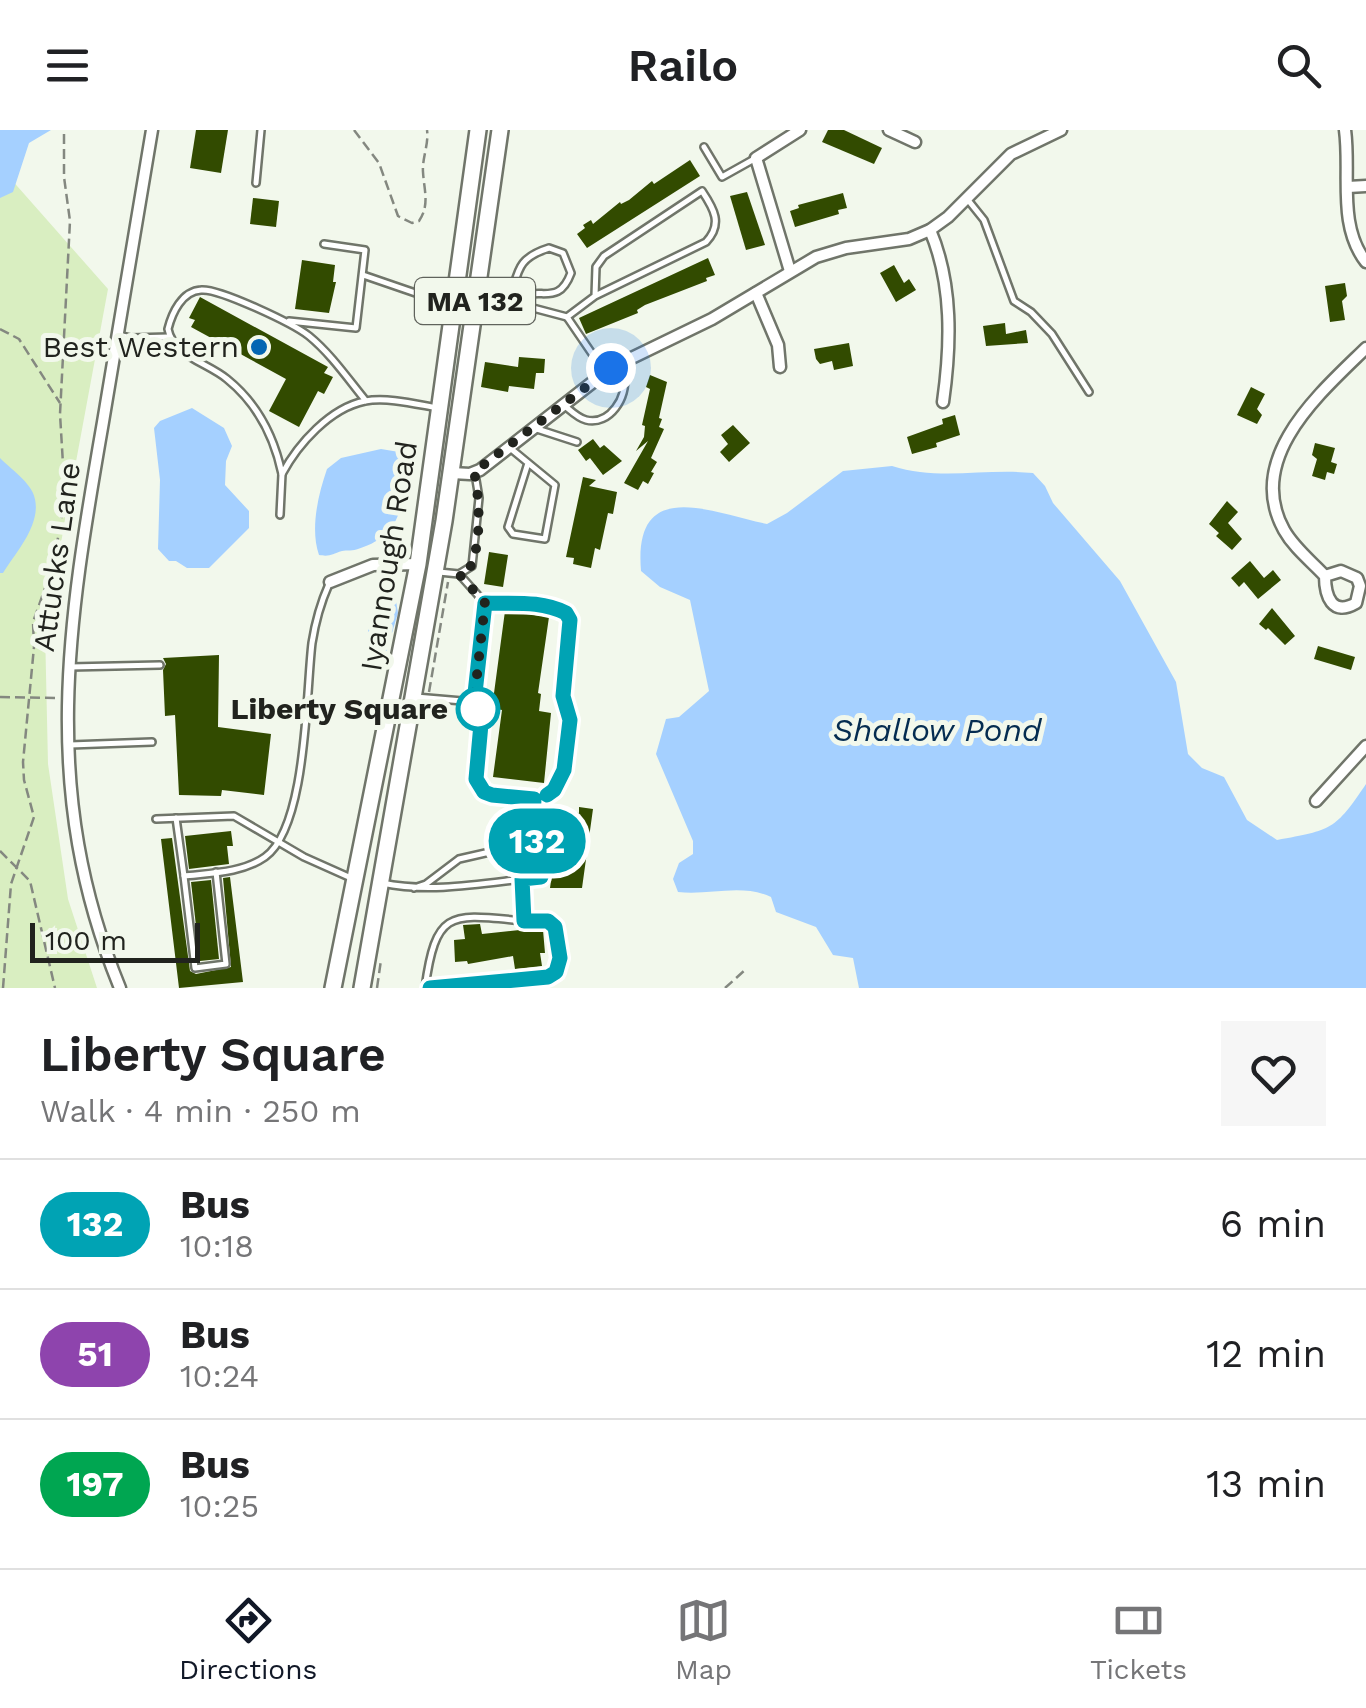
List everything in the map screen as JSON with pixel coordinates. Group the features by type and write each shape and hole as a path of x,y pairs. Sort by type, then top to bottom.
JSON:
{"main road":[{"name":"Iyannough Road","path":"334,988 418,564 478,130"},
{"name":"Iyannough Road","path":"362,988 414,696 443,572 452,473 500,130"}],"street":[{"name":"Attucks Lane","path":"120,988 85,877 67,745 67,666 78,566 152,130"},
{"path":"790,271 756,158 800,130"},
{"path":"889,130 914,142"},
{"path":"452,473 474,472 611,368 712,319 790,271 830,252 895,242 930,230 1012,154 1060,130"},
{"path":"1345,130 1348,223 1366,262"},
{"path":"1348,186 1366,186"},
{"path":"930,230 940,255 948,309 949,360 943,402"},
{"path":"756,293 778,344 780,367"},
{"path":"1325,576 1294,546 1283,529 1275,504 1275,474 1294,423 1366,348"},
{"path":"330,582 373,564 418,564"},
{"path":"1316,801 1366,746"}],"lane":[{"path":"256,184 261,130"},
{"path":"704,146 722,177 756,158"},
{"path":"567,317 595,296 690,252 711,237 716,215 702,192 604,256 596,267 595,296"},
{"path":"966,198 984,220 1014,301 1052,334 1089,392"},
{"path":"280,515 282,474 277,450 262,417 225,376 179,350 169,337 170,321 182,300 204,289 287,321 356,328 364,250 324,244"},
{"path":"509,301 513,277 529,258 548,248 562,253 571,273 564,287 550,295 528,293 519,304"},
{"path":"362,275 430,298 456,301"},
{"path":"476,294 567,317 595,358 624,377 626,390 609,413 590,421 564,405"},
{"path":"287,321 318,344 366,401"},
{"path":"118,335 169,337"},
{"path":"282,474 299,447 318,430 337,414 366,401 441,408"},
{"path":"534,428 577,442"},
{"path":"510,448 550,479 556,491 545,540 513,534 508,527 528,463"},
{"path":"443,572 468,571 475,556 479,498 474,472"},
{"path":"459,574 485,603 474,702 481,724 475,772 480,787 492,795 534,799 554,790 564,770 570,720 563,696 570,620 566,613 549,607 485,603"},
{"path":"184,876 242,868 266,856 280,843 302,756 312,641 330,582"},
{"path":"67,666 160,665"},
{"path":"414,696 474,702"},
{"path":"67,745 152,742"},
{"path":"532,842 534,799"},
{"path":"156,819 234,816 354,879"},
{"path":"176,818 195,968 226,964 216,872"},
{"path":"378,882 414,888 541,877 538,841 459,859 426,884 414,888"},
{"path":"522,879 524,921"},
{"path":"465,918 548,921 555,927 560,958 556,972 548,977 478,986 428,988 432,944 444,925 465,918"}],"path":[{"path":"3,988 8,964 7,912 16,865 34,817 23,762 32,622 49,578 64,480 60,404 70,221 64,130"},
{"path":"354,130 378,164 398,216 412,223 424,216 427,130"},
{"path":"0,329 19,339 60,404"},
{"path":"430,686 443,572"},
{"path":"0,697 66,698"},
{"path":"0,851 32,887 55,988"},
{"path":"725,988 744,970"}],"green space":[{"path":"10,178 108,289 45,629 48,764 68,899 97,988 0,988 0,183"}],"water":[{"path":"0,130 51,130 29,143 13,192 0,198"},
{"path":"192,408 224,428 232,446 226,461 225,485 249,511 249,528 209,568 187,568 169,561 158,549 160,480 154,428 160,421"},
{"path":"381,449 399,452 407,459 402,502 393,525 374,543 319,555 315,523 327,469 341,458"},
{"path":"0,458 27,484 36,504 27,536 3,573 0,573"},
{"name":"Shallow Pond","path":"892,466 927,473 1033,473 1053,503 1120,581 1176,682 1188,754 1202,768 1224,777 1247,820 1277,840 1310,834 1339,819 1366,784 1366,988 859,988 853,958 833,955 816,927 776,912 771,897 736,890 678,892 673,879 679,863 693,854 693,841 656,754 666,719 679,717 709,691 690,600 660,587 641,571 642,541 649,522 662,511 680,507 767,524 843,471"},
{"path":"385,596 396,601 398,613 385,656 375,657 367,645 369,624 376,605"}],"building":[{"path":"196,130 228,130 221,173 190,168"},
{"path":"828,130 844,130 882,148 874,164 822,142"},
{"path":"690,160 700,176 587,248 577,234 585,228 583,225 591,220 593,224 620,202"},
{"path":"747,192 765,245 746,250 730,196"},
{"path":"843,193 847,208 838,210 839,214 795,227 790,211 798,205"},
{"path":"253,198 279,201 276,227 250,224"},
{"path":"708,258 715,275 707,281 586,334 579,318"},
{"path":"302,260 335,265 336,282 329,313 295,309"},
{"path":"894,265 904,283 909,279 916,290 896,302 880,273"},
{"path":"1345,283 1345,320 1330,322 1325,286"},
{"name":"Best Western","path":"200,297 328,367 324,373 333,377 324,394 318,391 299,427 269,411 286,379 191,327 195,320 189,318"},
{"path":"1005,323 1006,334 1026,330 1028,343 986,346 983,326"},
{"path":"849,343 853,366 834,370 832,361 820,364 816,359 814,349"},
{"path":"519,357 545,359 544,373 536,373 534,389 509,386 508,392 481,387 485,362 518,367"},
{"path":"650,375 667,382 659,418 659,427 664,429 651,458 657,462 651,472 654,473 648,484 643,481 638,490 624,483 648,441 636,451 644,437 642,425"},
{"path":"1251,387 1265,394 1257,409 1262,415 1257,424 1237,415"},
{"path":"955,415 960,435 912,454 907,437 943,424 942,419"},
{"path":"733,425 750,443 729,462 720,452 728,444 721,435"},
{"path":"593,439 622,461 603,475 578,450"},
{"path":"1315,443 1335,448 1331,462 1337,464 1334,474 1327,472 1325,480 1312,476 1317,459 1312,455"},
{"path":"583,477 596,480 589,486 617,492 613,514 608,513 600,550 595,548 591,568 573,564 574,558 566,557"},
{"path":"1227,501 1238,512 1228,523 1242,539 1232,550 1209,524"},
{"path":"489,552 508,555 503,587 484,584"},
{"path":"1250,561 1264,578 1273,570 1281,580 1258,599 1244,582 1239,587 1231,578"},
{"path":"1272,608 1295,636 1285,645 1259,624"},
{"path":"505,611 549,617 538,693 539,711 551,713 544,783 493,777 502,710 492,708"},
{"path":"1318,646 1355,657 1351,670 1314,659"},
{"path":"219,655 218,727 271,734 264,795 222,790 221,796 179,795 175,715 165,716 163,658"},
{"path":"579,807 593,809 582,888 550,888 561,810 579,813"},
{"path":"231,831 233,846 227,846 229,864 189,869 185,836"},
{"path":"172,838 190,971 196,974 231,967 223,878 230,877 243,982 179,988 161,839"},
{"path":"211,880 219,959 200,961 191,882"},
{"path":"480,924 482,934 543,930 542,966 515,969 513,956 468,964 455,962 454,940 465,939 463,925"}],"bus line":[{"name":"132","path":"430,988 548,977 556,972 560,958 555,927 548,921 524,921 522,879 541,877 540,850 538,841 532,842 531,831 534,799 492,795 484,792 476,779 481,724 474,702 485,603 549,607 566,613 570,620 563,696 570,720 564,770 547,795"}],"place":[{"name":"Best Western","path":"259,347"},
{"name":"Liberty Square","path":"478,709"}],"route":[{"path":"478,709 474,702 485,603 459,574 468,571 475,556 479,498 474,472 611,368"}]}
